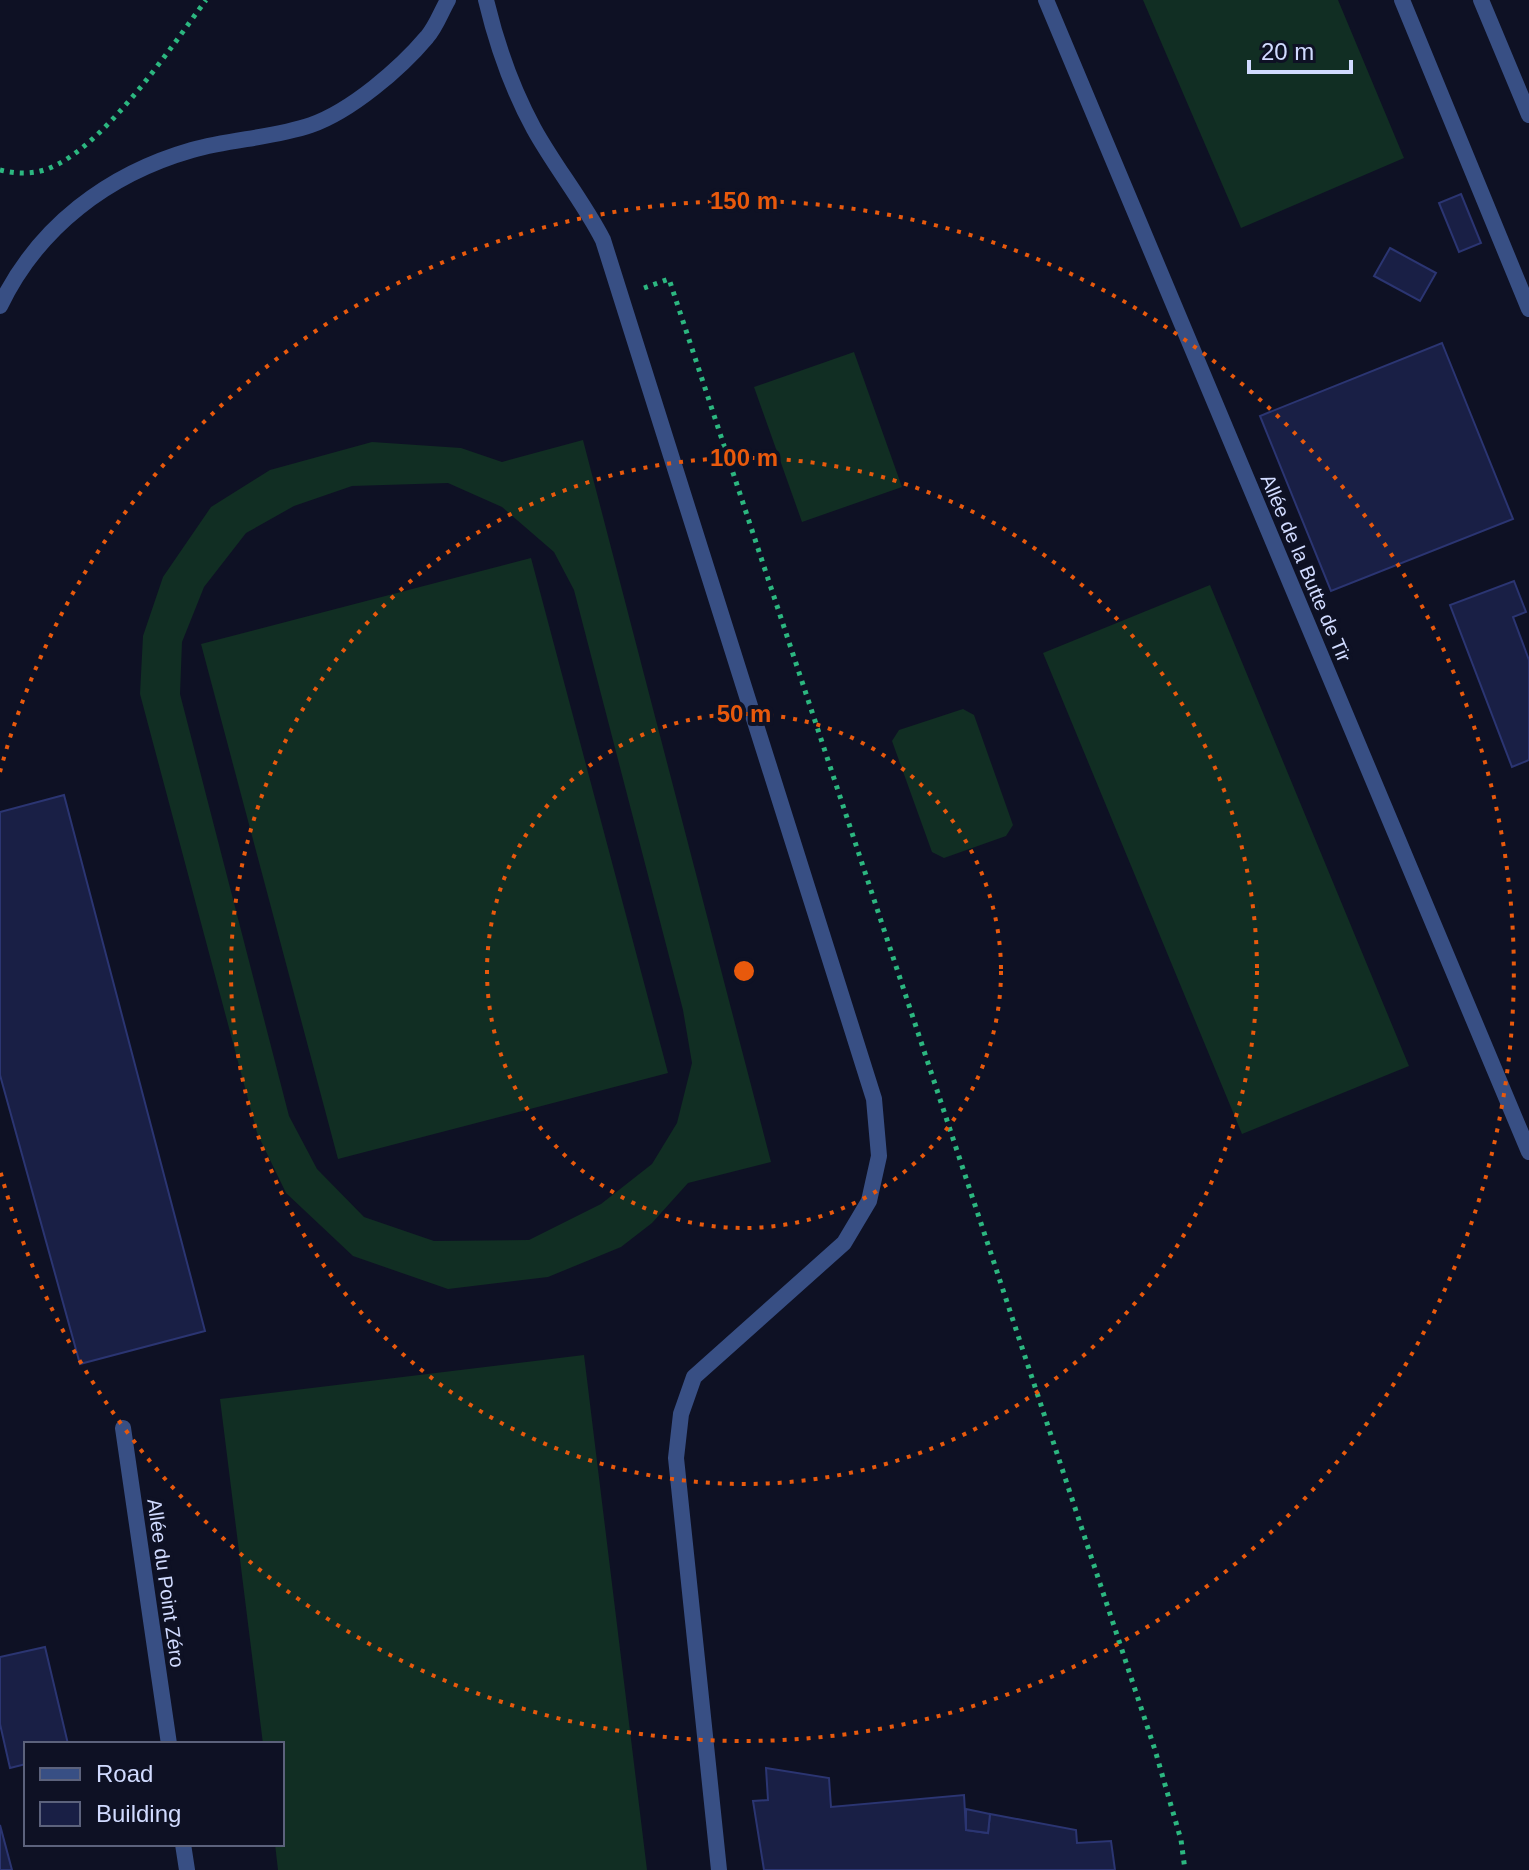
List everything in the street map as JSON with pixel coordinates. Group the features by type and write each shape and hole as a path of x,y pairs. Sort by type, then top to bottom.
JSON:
{"street":[{"path":"0,306 15,276 51,232 86,199 124,175 192,150 312,124 370,92 428,36 448,0"},
{"path":"486,0 496,44 511,85 535,132 591,216 603,240 874,1099 879,1156 869,1201 844,1243 694,1377 681,1414 676,1458 719,1870"},
{"name":"Allée de la Butte de Tir","path":"1046,0 1529,1152"},
{"path":"1402,0 1529,309"},
{"path":"1481,0 1529,115"},
{"name":"Allée du Point Zéro","path":"123,1428 169,1742"},
{"path":"183,1846 187,1870"}],"path":[{"path":"0,170 39,172 67,158 94,139 131,98 206,0"},
{"path":"620,295 669,279 1150,1735 1181,1840 1185,1870"}],"green space":[{"path":"1143,0 1338,0 1404,158 1241,228"},
{"path":"854,352 902,487 802,522 754,387"},
{"path":"583,440 771,1162 688,1183 652,1223 621,1247 548,1277 448,1289 353,1256 286,1193 257,1133 140,694 143,636 163,577 211,507 270,470 372,442 461,448 502,462","holes":["448,483 502,507 554,552 574,590 683,1010 692,1063 677,1123 652,1164 601,1204 529,1240 434,1241 364,1217 317,1169 289,1116 180,694 182,642 204,587 246,533 294,506 352,486"]},
{"path":"531,558 668,1073 338,1159 201,644"},
{"path":"1210,585 1409,1066 1242,1134 1043,653"},
{"path":"963,709 974,715 1013,825 1006,836 944,858 932,852 892,741 899,730"},
{"path":"584,1355 647,1870 278,1870 275,1846 284,1846 284,1742 263,1742 220,1399"}],"building":[{"path":"1461,194 1481,243 1459,252 1439,203"},
{"path":"1390,248 1436,273 1420,301 1374,276"},
{"path":"1442,343 1513,519 1331,591 1260,416"},
{"path":"1514,581 1526,612 1513,617 1529,660 1529,760 1512,767 1450,605"},
{"path":"64,795 205,1331 80,1364 0,1075 0,812"},
{"path":"45,1647 68,1742 24,1742 24,1764 10,1768 0,1724 0,1657"},
{"path":"766,1768 829,1778 831,1807 964,1795 966,1830 988,1833 990,1814 1076,1830 1077,1843 1111,1841 1115,1870 764,1870 753,1801 768,1800"},
{"path":"966,1809 990,1814 988,1833 966,1830"},
{"path":"0,1825 12,1870 0,1870"}]}
